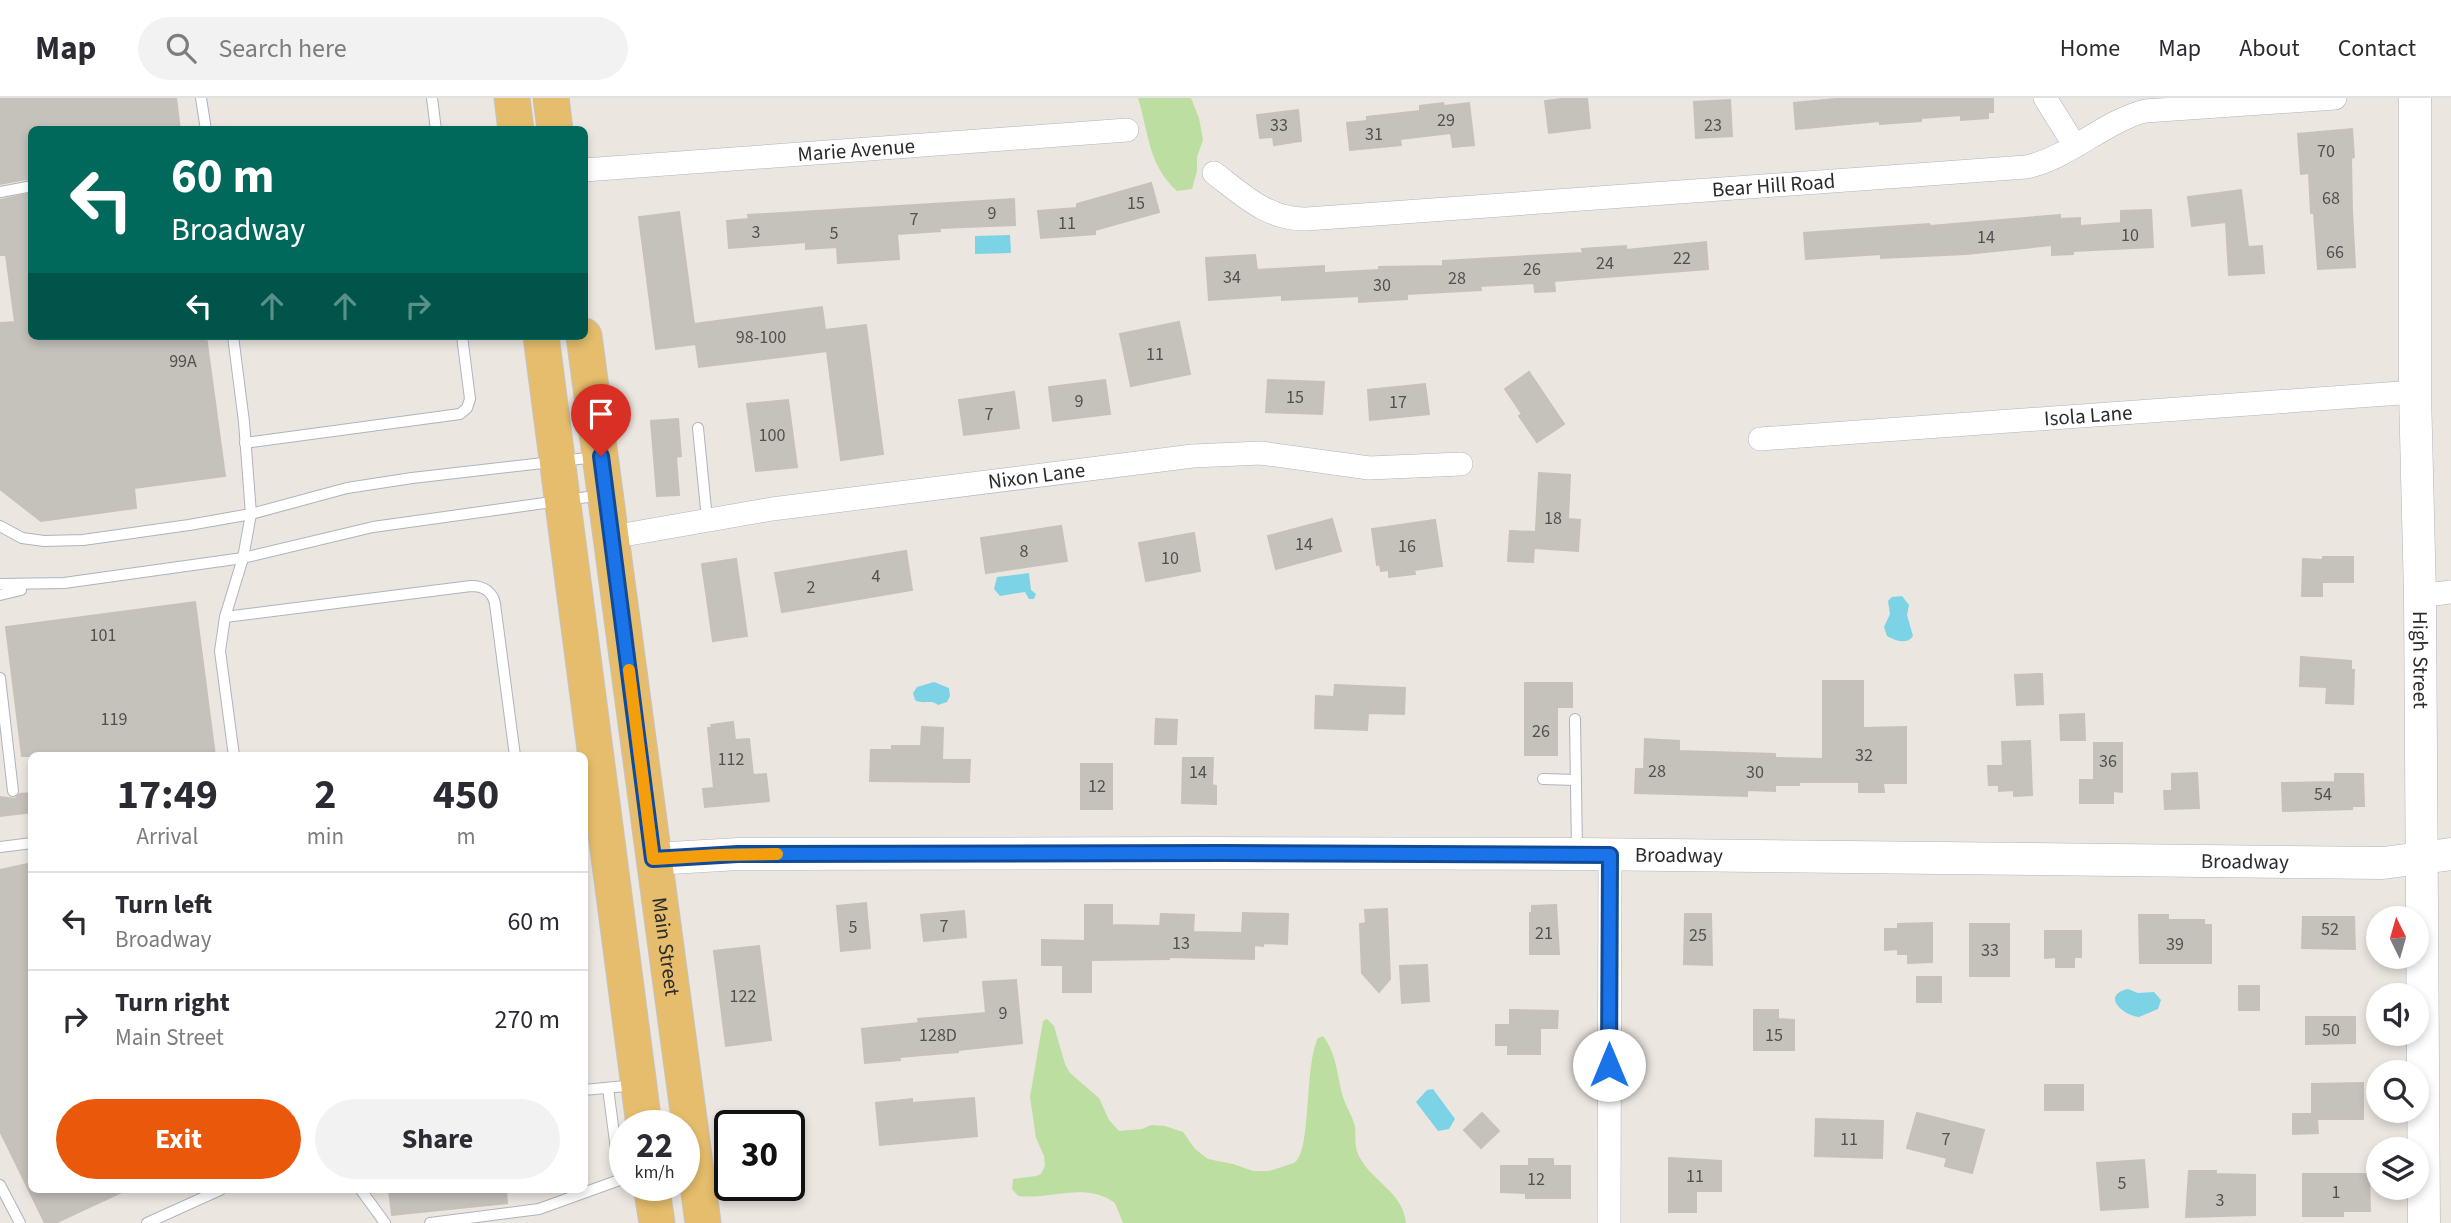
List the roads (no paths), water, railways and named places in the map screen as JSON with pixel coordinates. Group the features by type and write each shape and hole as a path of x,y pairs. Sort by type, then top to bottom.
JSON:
{"main road":[{"path":"512,98 516,126"},
{"path":"551,98 554,126"},
{"name":"High Street","path":"2415,98 2415,392 2420,596 2424,1223"},
{"path":"542,340 563,500 598,816 623,1086 636,1110"},
{"name":"Main Street","path":"585,340 703,1223"},
{"name":"Broadway","path":"653,859 738,854 1577,854 2383,863 2451,854"},
{"path":"643,1201 655,1222"}],"street":[{"path":"2045,98 2075,146"},
{"name":"Bear Hill Road","path":"1214,173 1266,211 1286,218 1307,219 2026,167 2075,146 2132,115 2146,111 2334,98"},
{"name":"Marie Avenue","path":"588,170 1128,130"},
{"name":"Isola Lane","path":"1760,439 2415,392"},
{"name":"Nixon Lane","path":"612,537 772,509 1204,455 1277,454 1327,464 1369,468 1461,464"},
{"path":"2420,596 2451,592"},
{"path":"1609,1223 1610,855"}],"lane":[{"path":"201,98 205,126"},
{"path":"432,98 436,126"},
{"path":"0,192 27,187"},
{"path":"233,340 251,514 243,558 225,617 220,651 233,752"},
{"path":"245,443 460,414 467,408 470,399 463,340"},
{"path":"698,428 707,519"},
{"path":"0,526 22,538 44,541 83,540 251,514 347,488 601,456"},
{"path":"0,595 64,583 243,558 373,527 606,494"},
{"path":"0,584 64,583"},
{"path":"225,617 471,586 485,589 492,595 495,604 514,752"},
{"path":"0,678 3,725 13,791"},
{"path":"1575,719 1577,854"},
{"path":"1543,779 1576,780"},
{"path":"0,847 28,844"},
{"path":"588,1090 623,1086 625,1110"},
{"path":"0,1185 5,1206 20,1223"},
{"path":"430,1223 539,1209 609,1188"},
{"path":"147,1223 213,1193"},
{"path":"363,1193 385,1223"}],"water":[{"path":"1010,235 1011,253 975,254 975,236"},
{"path":"1029,573 1031,590 1036,594 1034,599 1029,599 1025,592 1000,596 994,589 997,577"},
{"path":"1902,596 1909,605 1907,615 1913,636 1905,641 1898,641 1887,636 1884,627 1890,614 1888,601 1892,597"},
{"path":"934,682 949,688 950,696 947,702 938,705 915,700 913,693 917,687"},
{"path":"2128,989 2138,993 2154,992 2161,1000 2158,1009 2139,1017 2126,1013 2115,1000 2120,992"},
{"path":"1433,1089 1455,1119 1449,1129 1438,1131 1416,1102 1427,1090"}]}
